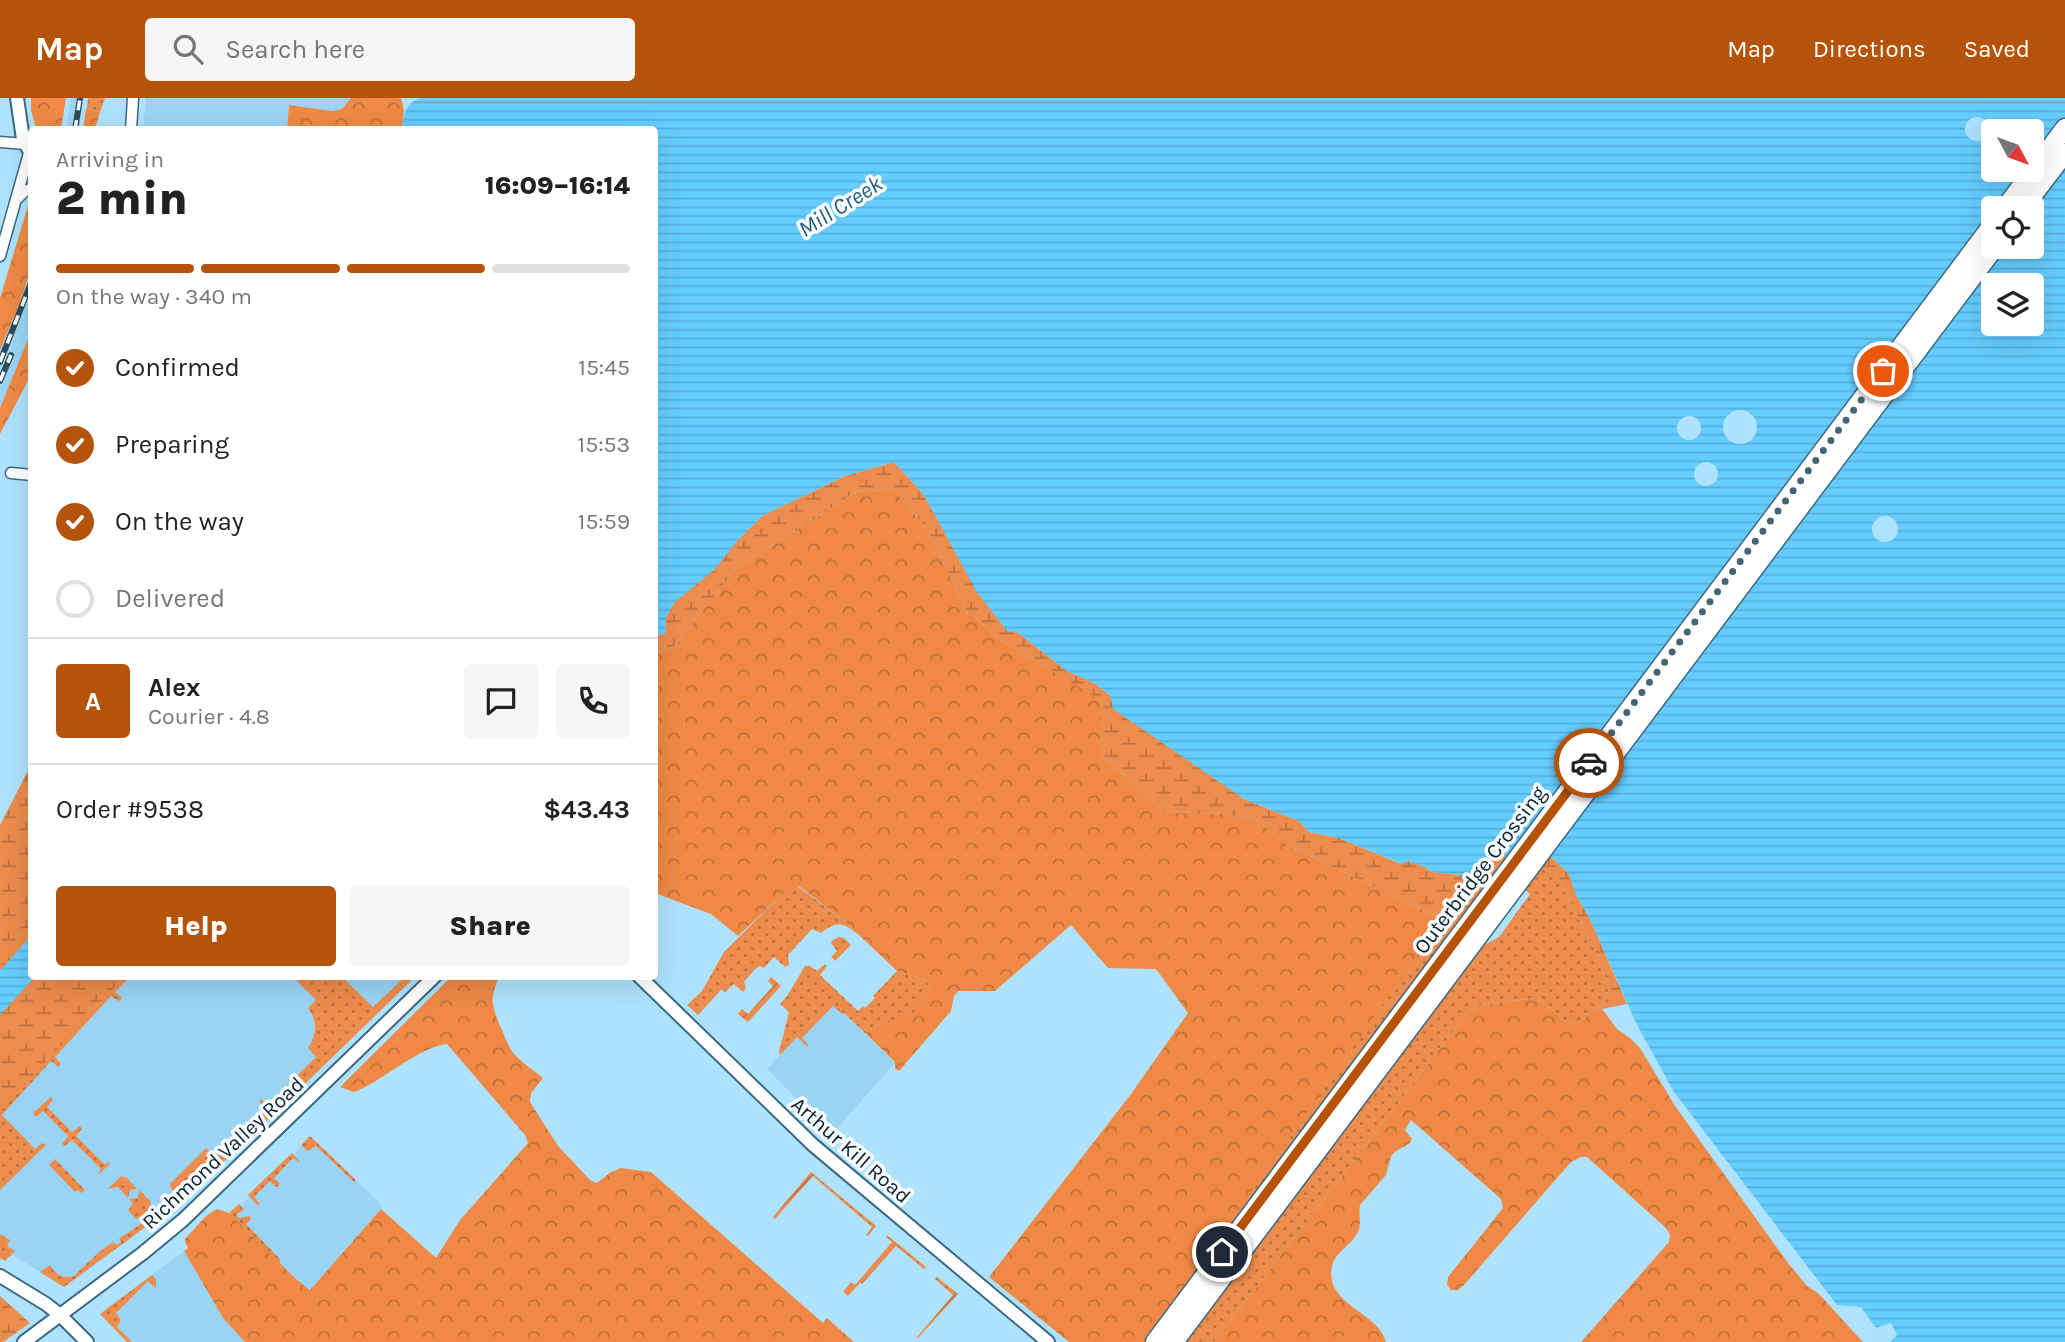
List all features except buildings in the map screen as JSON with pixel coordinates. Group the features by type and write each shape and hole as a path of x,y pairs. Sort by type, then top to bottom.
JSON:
{"highway":[{"path":"2014,196 2065,128"},
{"path":"2033,196 2065,153"},
{"name":"Outerbridge Crossing","path":"1174,1342 1779,522 1981,241"},
{"name":"Outerbridge Crossing","path":"1155,1342 1779,522 1986,259"}],"street":[{"path":"17,98 19,121 28,148"},
{"path":"131,126 133,98"},
{"path":"0,142 28,151"},
{"path":"0,256 28,155"},
{"path":"16,201 28,190"},
{"path":"10,473 28,475"},
{"name":"Richmond Valley Road","path":"24,1342 183,1220 431,980"},
{"name":"Arthur Kill Road","path":"643,980 813,1145 1048,1342"},
{"path":"0,1276 46,1304 87,1342"}],"shaded area":[{"path":"71,98 84,98 79,126 66,126"},
{"path":"146,98 351,98 342,109 332,111 289,105 287,126 143,126"},
{"path":"28,278 28,339 0,408 0,350"},
{"path":"121,980 412,980 182,1200 64,1287 0,1247 0,1112"},
{"path":"831,1001 895,1063 832,1134 767,1069"},
{"path":"310,1136 383,1206 310,1290 229,1213 241,1205 292,1153 294,1155"},
{"path":"184,1251 223,1318 245,1342 127,1342 100,1314"}],"green space":[{"path":"31,98 66,98 61,126 35,126"},
{"path":"88,98 105,98 100,112 87,108"},
{"path":"351,98 401,98 404,110 402,126 287,126 289,105 332,111 342,109"},
{"path":"86,108 100,112 96,126 83,126"},
{"path":"28,206 28,278 0,350 0,298"},
{"path":"28,339 28,381 0,434 0,408"},
{"path":"894,462 924,495 948,538 1017,632 1067,671 1094,683 1244,799 1299,821 1309,832 1339,838 1401,864 1408,861 1432,872 1472,876 1496,856 1548,853 1569,874 1576,895 1590,919 1627,1004 1602,1009 1609,989 1597,955 1558,877 1540,867 1488,882 1446,902 1434,915 1287,845 1259,821 1225,814 1164,812 1101,755 1099,699 1003,642 967,611 928,530 893,489 856,492 736,569 674,647 658,653 658,635 665,634 666,617 674,603 762,516 845,476"},
{"path":"893,489 928,530 967,611 1003,642 1100,699 1101,755 1164,812 1225,814 1259,821 1287,845 1434,915 1437,928 1146,1342 1069,1342 989,1277 1131,1094 1188,1013 1156,969 1108,968 1071,925 995,991 958,991 954,996 951,1011 899,1071 895,1068 895,1062 865,1033 885,1022 912,1014 931,989 926,980 897,971 842,919 800,887 793,884 738,936 711,914 658,894 658,653 674,647 736,569 856,492"},
{"path":"28,771 28,939 0,971 0,825"},
{"path":"1540,867 1558,877 1597,955 1609,989 1602,1009 1594,1010 1580,1023 1567,1022 1537,998 1479,1005 1466,1015 1214,1342 1146,1342 1436,928 1434,915 1446,902 1488,882","holes":["1513,880 1530,894 1499,937 1477,949"]},
{"path":"793,883 842,919 860,936 841,925 832,926 821,933 812,929 788,955 789,965 785,967 774,957 764,968 760,966 755,969 744,982 746,988 743,992 734,984 725,992 722,989 698,1015 687,1005 702,991 724,952"},
{"path":"839,937 851,945 835,961 831,957 837,951 831,943"},
{"path":"825,964 827,966 820,975 858,1011 875,998 873,996 897,971 926,980 931,989 912,1015 885,1022 865,1033 831,1001 780,1055 789,1012 780,1004 805,966 817,971"},
{"path":"771,977 781,986 748,1022 738,1014 742,1009 748,1014 773,986 768,981"},
{"path":"28,980 121,980 0,1112 0,1005"},
{"path":"32,980 127,980 115,992 122,998 119,1001 111,996 55,1057 61,1064 58,1067 51,1061 2,1115 35,1149 42,1143 46,1145 0,1190 0,1015"},
{"path":"296,980 345,980 373,1007 402,980 412,980 182,1200 170,1184 206,1148 216,1156 265,1108 260,1099 267,1105 316,1057 308,1048 315,1028 308,1008 316,1000"},
{"path":"448,980 498,980 493,1003 506,1040 517,1057 543,1078 531,1093 530,1102 558,1146 591,1181 597,1183 621,1168 651,1172 823,1323 827,1318 854,1342 245,1342 223,1318 184,1251 188,1248 185,1239 206,1216 217,1209 229,1213 310,1290 381,1209 436,1258 460,1220 528,1143 525,1135 447,1044 425,1051 354,1092 340,1087"},
{"path":"1537,998 1567,1022 1580,1023 1594,1010 1602,1009 1617,1029 1640,1048 1675,1106 1788,1263 1863,1342 1581,1342 1669,1242 1670,1235 1666,1228 1587,1157 1571,1162 1464,1285 1458,1290 1451,1290 1447,1285 1448,1277 1503,1208 1501,1199 1411,1120 1405,1130 1412,1139 1410,1143 1391,1156 1386,1175 1360,1205 1358,1232 1337,1256 1332,1266 1332,1279 1336,1290 1373,1323 1386,1342 1214,1342 1466,1015 1479,1005"},
{"path":"831,1001 844,1013 833,1006 802,1038 808,1047 797,1037"},
{"path":"51,1097 53,1100 47,1107 72,1132 80,1126 82,1129 76,1136 105,1165 108,1162 110,1164 99,1174 101,1169 72,1140 65,1146 62,1144 68,1136 43,1111 36,1117 34,1115"},
{"path":"310,1136 356,1180 354,1182 316,1146 308,1151 301,1145"},
{"path":"292,1153 301,1163 293,1158 274,1178 279,1186 276,1187 270,1181 254,1197 260,1204 258,1206 248,1195"},
{"path":"55,1159 85,1190 81,1193 78,1190 75,1192 49,1165"},
{"path":"811,1172 876,1226 868,1236 866,1235 872,1227 813,1176 775,1219 773,1217"},
{"path":"121,1176 127,1178 137,1189 130,1190 128,1198 118,1187 108,1189"},
{"path":"139,1190 150,1201 151,1207 136,1219 128,1210 133,1204 129,1199 138,1198"},
{"path":"239,1204 244,1210 237,1214 238,1218 250,1216 251,1219 246,1224 280,1259 280,1264 229,1213"},
{"path":"155,1211 163,1214 64,1287 40,1272 50,1265 60,1275 74,1276 98,1253 113,1242 117,1245 121,1242 119,1239"},
{"path":"0,1234 10,1240 7,1246 15,1251 5,1261 0,1258"},
{"path":"887,1235 926,1267 924,1269 896,1246 848,1296 843,1292 851,1282 855,1285 892,1242"},
{"path":"152,1275 156,1280 156,1288 148,1281 116,1313 121,1320 117,1327 132,1342 127,1342 100,1314"},
{"path":"937,1277 958,1294 918,1338 953,1295 935,1279"},
{"path":"0,1296 30,1323 3,1342 0,1342"}],"water":[{"name":"Mill Creek","path":"421,98 2065,98 2065,1342 1890,1342 1897,1335 1891,1323 1876,1328 1861,1307 1837,1305 1674,1092 1636,1023 1590,919 1576,895 1569,874 1548,854 1496,856 1472,876 1432,872 1408,861 1402,864 1339,838 1309,832 1299,821 1244,799 1113,709 1110,695 1094,683 1067,671 1017,632 1007,631 976,591 924,495 894,462 845,476 762,516 715,569 674,603 666,617 665,634 658,635 658,126 403,126 406,110"},
{"path":"28,939 28,980 32,980 0,1015 0,971"}],"pier":[{"path":"1982,118 1981,140 1968,138 1965,129 1968,120"},
{"path":"1740,410 1752,415 1757,427 1752,439 1740,444 1728,439 1723,427 1728,415"},
{"path":"1689,416 1698,419 1701,428 1698,437 1689,440 1680,437 1677,428 1680,419"},
{"path":"1701,462 1711,462 1718,469 1718,479 1711,486 1701,486 1694,479 1694,469"},
{"path":"1885,516 1894,520 1898,529 1894,538 1885,542 1876,538 1872,529 1876,520"}],"railway":[{"path":"76,126 80,98"},
{"path":"0,362 28,290"},
{"path":"0,381 11,355"}],"way so far":[{"path":"1589,763 1883,371"}],"route":[{"path":"1222,1252 1589,763"}]}
